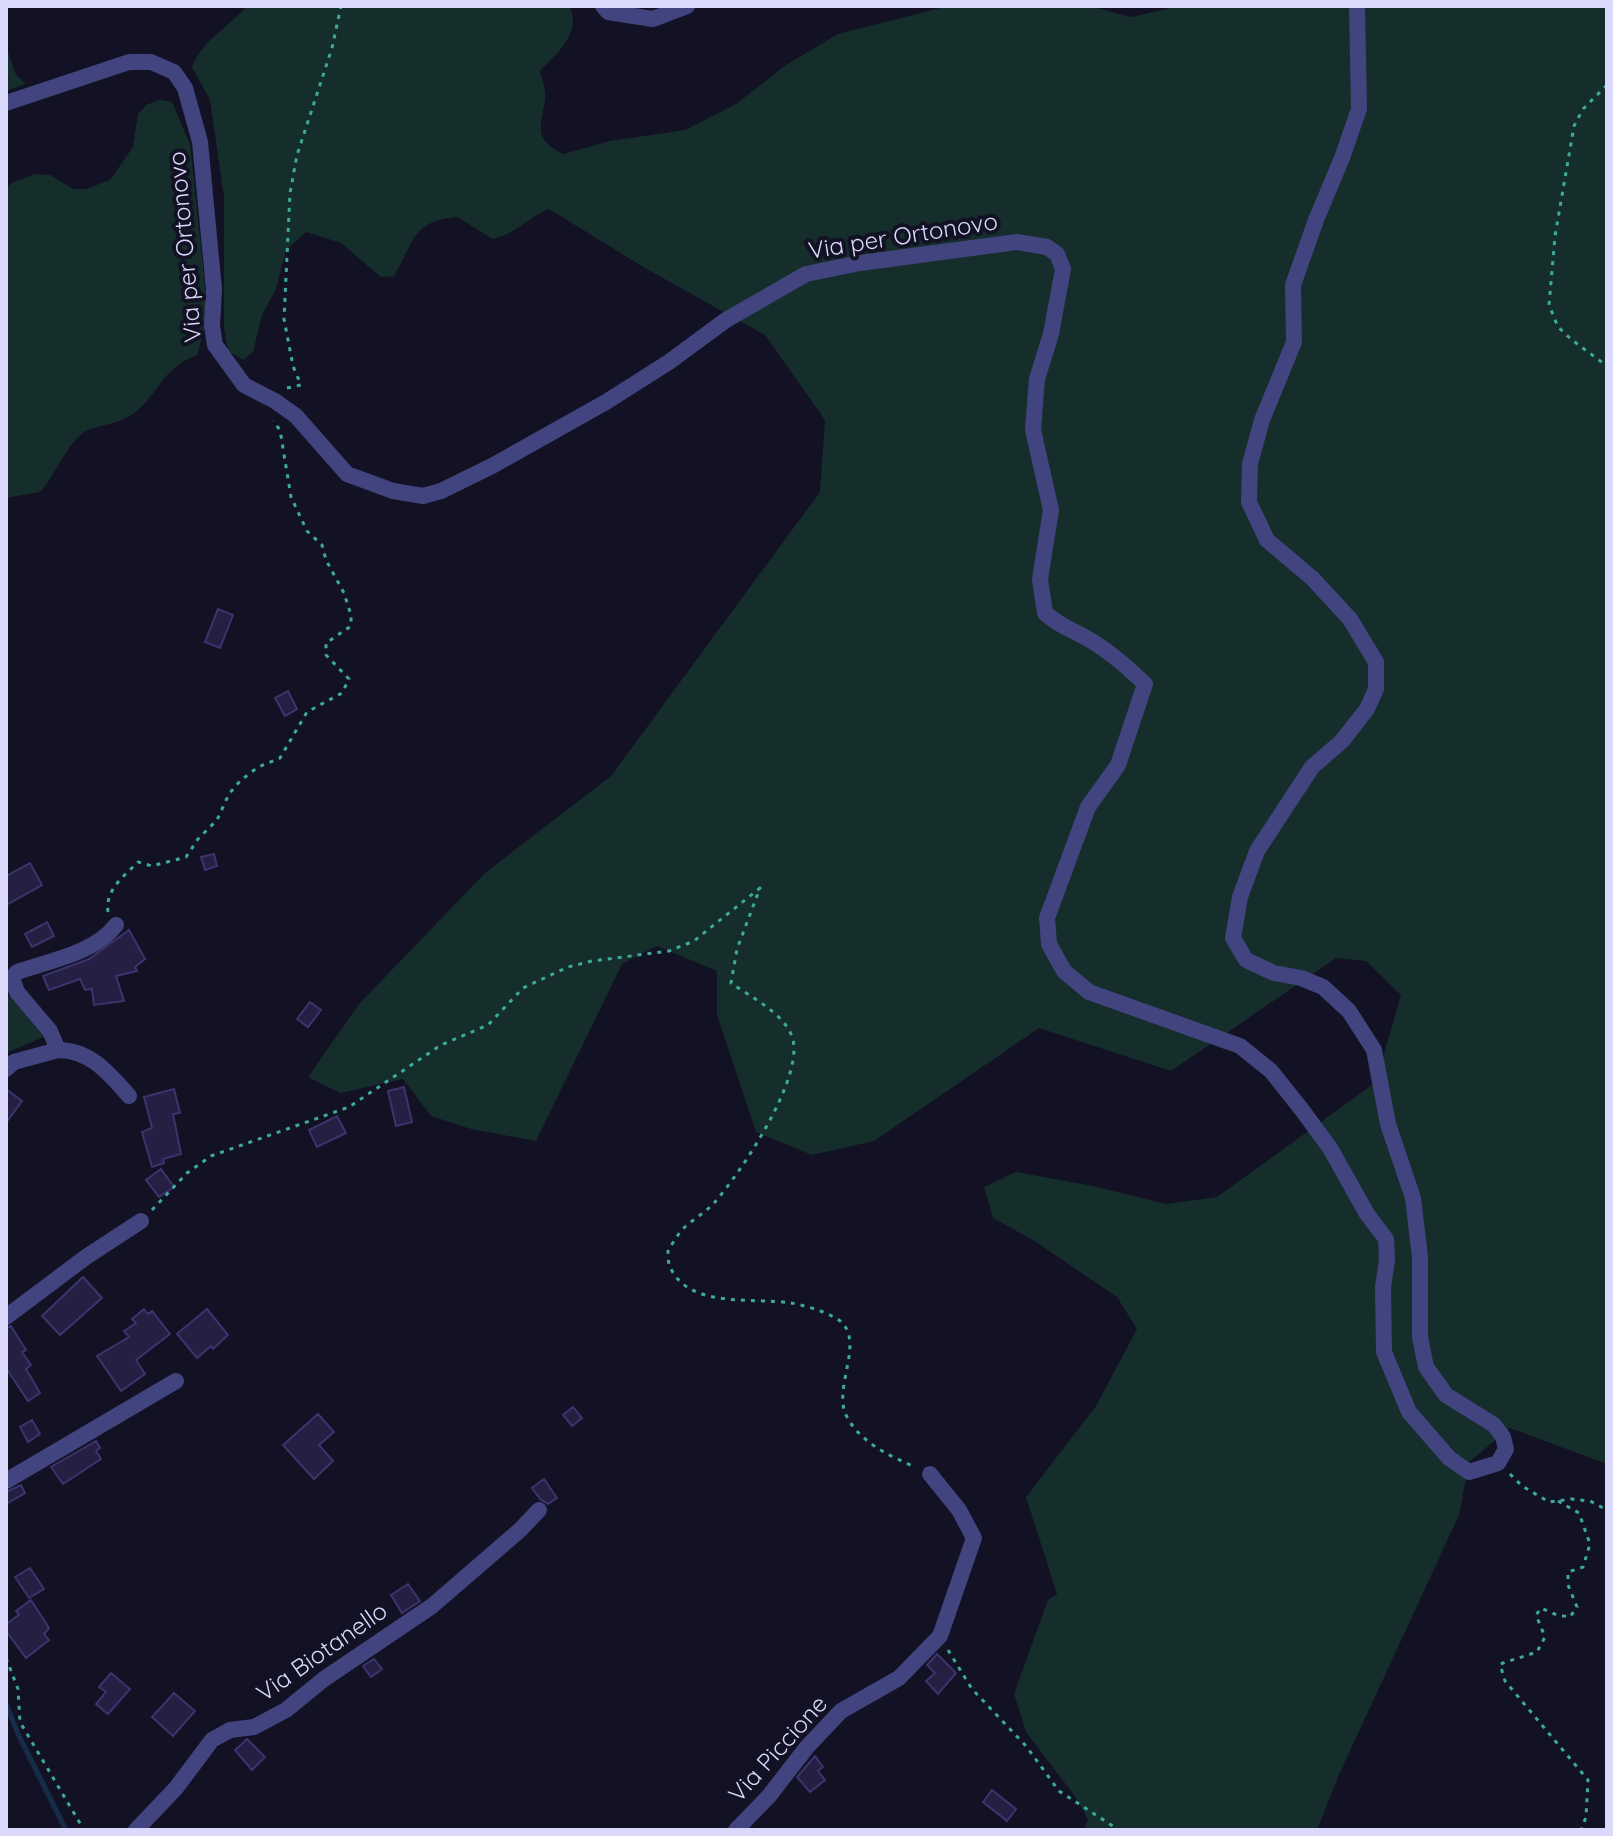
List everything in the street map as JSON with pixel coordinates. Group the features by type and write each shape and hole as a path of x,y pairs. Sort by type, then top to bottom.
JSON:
{"street":[{"path":"603,6 608,12 653,19 687,6"},
{"path":"1357,6 1359,109 1293,285 1294,342 1262,420 1250,464 1249,502 1267,540 1312,578 1350,619 1376,662 1376,689 1367,709 1342,741 1312,767 1257,851 1240,897 1233,938 1246,960 1274,973 1301,978 1323,987 1349,1011 1374,1050 1388,1124 1413,1198 1420,1257 1420,1337 1426,1367 1446,1395 1494,1425 1503,1437 1506,1449 1498,1463"},
{"name":"Via per Ortonovo","path":"6,103 129,62 151,62 174,72 185,88 200,142 214,289 212,326 215,345 244,385 296,416 347,474 393,491 423,496 441,491 492,466 606,402 669,362 726,320 806,274 860,263 1017,242 1047,247 1057,254 1063,269 1051,334 1037,379 1033,430 1051,510 1040,579 1045,613 1059,625 1120,660 1145,684 1118,765 1088,807 1047,918 1049,944 1064,971 1089,992 1240,1046 1271,1071 1330,1148 1367,1214 1386,1239 1384,1352 1409,1412 1449,1458 1469,1472 1498,1463"},
{"path":"58,1050 50,1031 17,992 12,978 17,972 83,950 109,934 116,925"},
{"path":"6,1069 14,1062 58,1050 73,1050 104,1067 129,1096"},
{"path":"6,1317 86,1257 141,1221"},
{"path":"6,1481 176,1381"},
{"name":"Via Piccione","path":"736,1830 841,1711 899,1678 940,1636 974,1538 959,1510 930,1474"},
{"name":"Via Biotanello","path":"136,1830 176,1788 212,1740 230,1730 254,1727 286,1710 324,1679 432,1606 539,1510"}],"path":[{"path":"279,390 301,385 293,366 284,319 290,193 297,155 332,48 341,6"},
{"path":"1607,85 1583,109 1574,126 1555,236 1549,305 1558,327 1607,366"},
{"path":"116,925 107,910 108,895 120,879 138,862 152,866 186,857 217,820 229,794 240,781 258,767 280,758 307,712 342,693 349,679 326,655 326,643 351,626 351,615 322,545 307,531 291,497 280,430 269,415"},
{"path":"141,1221 187,1173 211,1156 349,1107 441,1045 488,1025 523,988 568,967 669,951 694,941 760,888 737,949 731,983 784,1021 793,1037 795,1059 789,1080 758,1142 713,1204 683,1229 668,1251 670,1269 688,1288 713,1297 792,1303 834,1317 847,1329 851,1353 843,1383 842,1404 847,1417 861,1437 891,1457 930,1474"},
{"path":"1498,1463 1522,1486 1549,1502 1590,1501 1607,1510"},
{"path":"1558,1501 1579,1513 1590,1544 1583,1567 1568,1572 1568,1585 1577,1607 1570,1617 1541,1608 1536,1615 1545,1637 1537,1652 1500,1664 1505,1681 1588,1780 1586,1817 1581,1830"},
{"path":"940,1636 972,1689 1026,1746 1059,1791 1119,1830"},
{"path":"6,1658 18,1689 20,1722 84,1830"}],"green space":[{"path":"247,6 569,6 573,25 566,42 540,71 545,95 542,136 563,154 610,141 685,130 736,104 786,65 838,34 948,6 1089,6 1131,17 1180,6 1607,6 1607,1464 1510,1428 1469,1462 1459,1515 1338,1777 1317,1830 1084,1830 1088,1819 1074,1795 1026,1732 1014,1694 1048,1600 1057,1594 1026,1497 1096,1406 1137,1329 1117,1297 1033,1240 993,1218 984,1187 1016,1172 1166,1204 1217,1197 1376,1082 1401,995 1366,961 1336,958 1171,1071 1039,1028 874,1141 812,1155 756,1132 717,1015 717,971 657,946 622,964 536,1141 471,1129 431,1116 403,1079 340,1093 308,1077 359,1004 485,873 611,776 820,492 825,420 765,335 645,268 549,209 508,234 493,239 457,217 431,223 416,235 394,276 381,277 341,243 306,232 286,250 276,289 262,315 253,352 243,360 228,351 224,328 224,197 210,100 192,67 209,41"},
{"path":"6,46 16,75 26,84 6,91"},
{"path":"159,100 172,102 190,144 206,294 204,330 197,355 175,367 133,414 80,436 40,492 6,498 6,191 11,183 35,174 50,175 73,189 86,189 110,180 133,147 138,114 146,105"},
{"path":"6,993 43,1029 46,1036 6,1053"}],"building":[{"path":"218,609 233,615 220,648 205,642"},
{"path":"288,691 297,709 285,716 275,698"},
{"path":"214,854 217,866 205,870 201,857"},
{"path":"30,863 42,885 6,905 6,876"},
{"path":"47,922 54,936 32,947 25,934"},
{"path":"129,930 145,959 135,967 137,971 116,976 124,1001 94,1005 92,989 85,990 80,979 49,990 43,976 89,959"},
{"path":"310,1002 321,1010 308,1027 297,1019"},
{"path":"404,1087 412,1122 396,1126 388,1091"},
{"path":"6,1089 22,1101 6,1123"},
{"path":"174,1089 180,1113 173,1114 181,1154 163,1159 164,1163 152,1167 142,1132 152,1128 144,1097"},
{"path":"337,1116 346,1133 317,1147 309,1130"},
{"path":"161,1169 174,1187 159,1197 146,1180"},
{"path":"83,1277 102,1298 60,1335 42,1316"},
{"path":"144,1309 148,1314 152,1311 170,1334 136,1360 145,1374 121,1391 97,1356 129,1337 124,1331 136,1323 132,1319"},
{"path":"207,1309 228,1335 197,1358 177,1334"},
{"path":"11,1326 26,1350 22,1352 31,1365 26,1369 40,1393 28,1401 6,1368 6,1328"},
{"path":"573,1407 582,1418 572,1426 563,1415"},
{"path":"318,1414 334,1432 319,1445 333,1461 314,1479 283,1445"},
{"path":"32,1420 40,1434 28,1442 20,1427"},
{"path":"96,1441 100,1448 96,1451 101,1459 63,1484 51,1467"},
{"path":"544,1479 557,1498 548,1504 532,1488"},
{"path":"21,1485 25,1493 6,1504 6,1492"},
{"path":"30,1568 44,1589 29,1598 15,1577"},
{"path":"408,1584 420,1601 402,1613 391,1595"},
{"path":"31,1600 49,1628 44,1634 49,1640 26,1658 6,1631 6,1624 19,1615 16,1611"},
{"path":"937,1654 956,1673 938,1694 926,1681 935,1673 927,1665"},
{"path":"374,1659 382,1669 371,1677 363,1666"},
{"path":"111,1673 130,1689 108,1714 96,1704 106,1692 99,1687"},
{"path":"174,1693 195,1711 173,1736 152,1717"},
{"path":"247,1739 265,1757 252,1770 235,1750"},
{"path":"815,1756 823,1767 818,1771 825,1780 810,1792 797,1777"},
{"path":"992,1790 1016,1809 1007,1821 983,1802"}],"waterway":[{"path":"6,1704 66,1830"}]}
